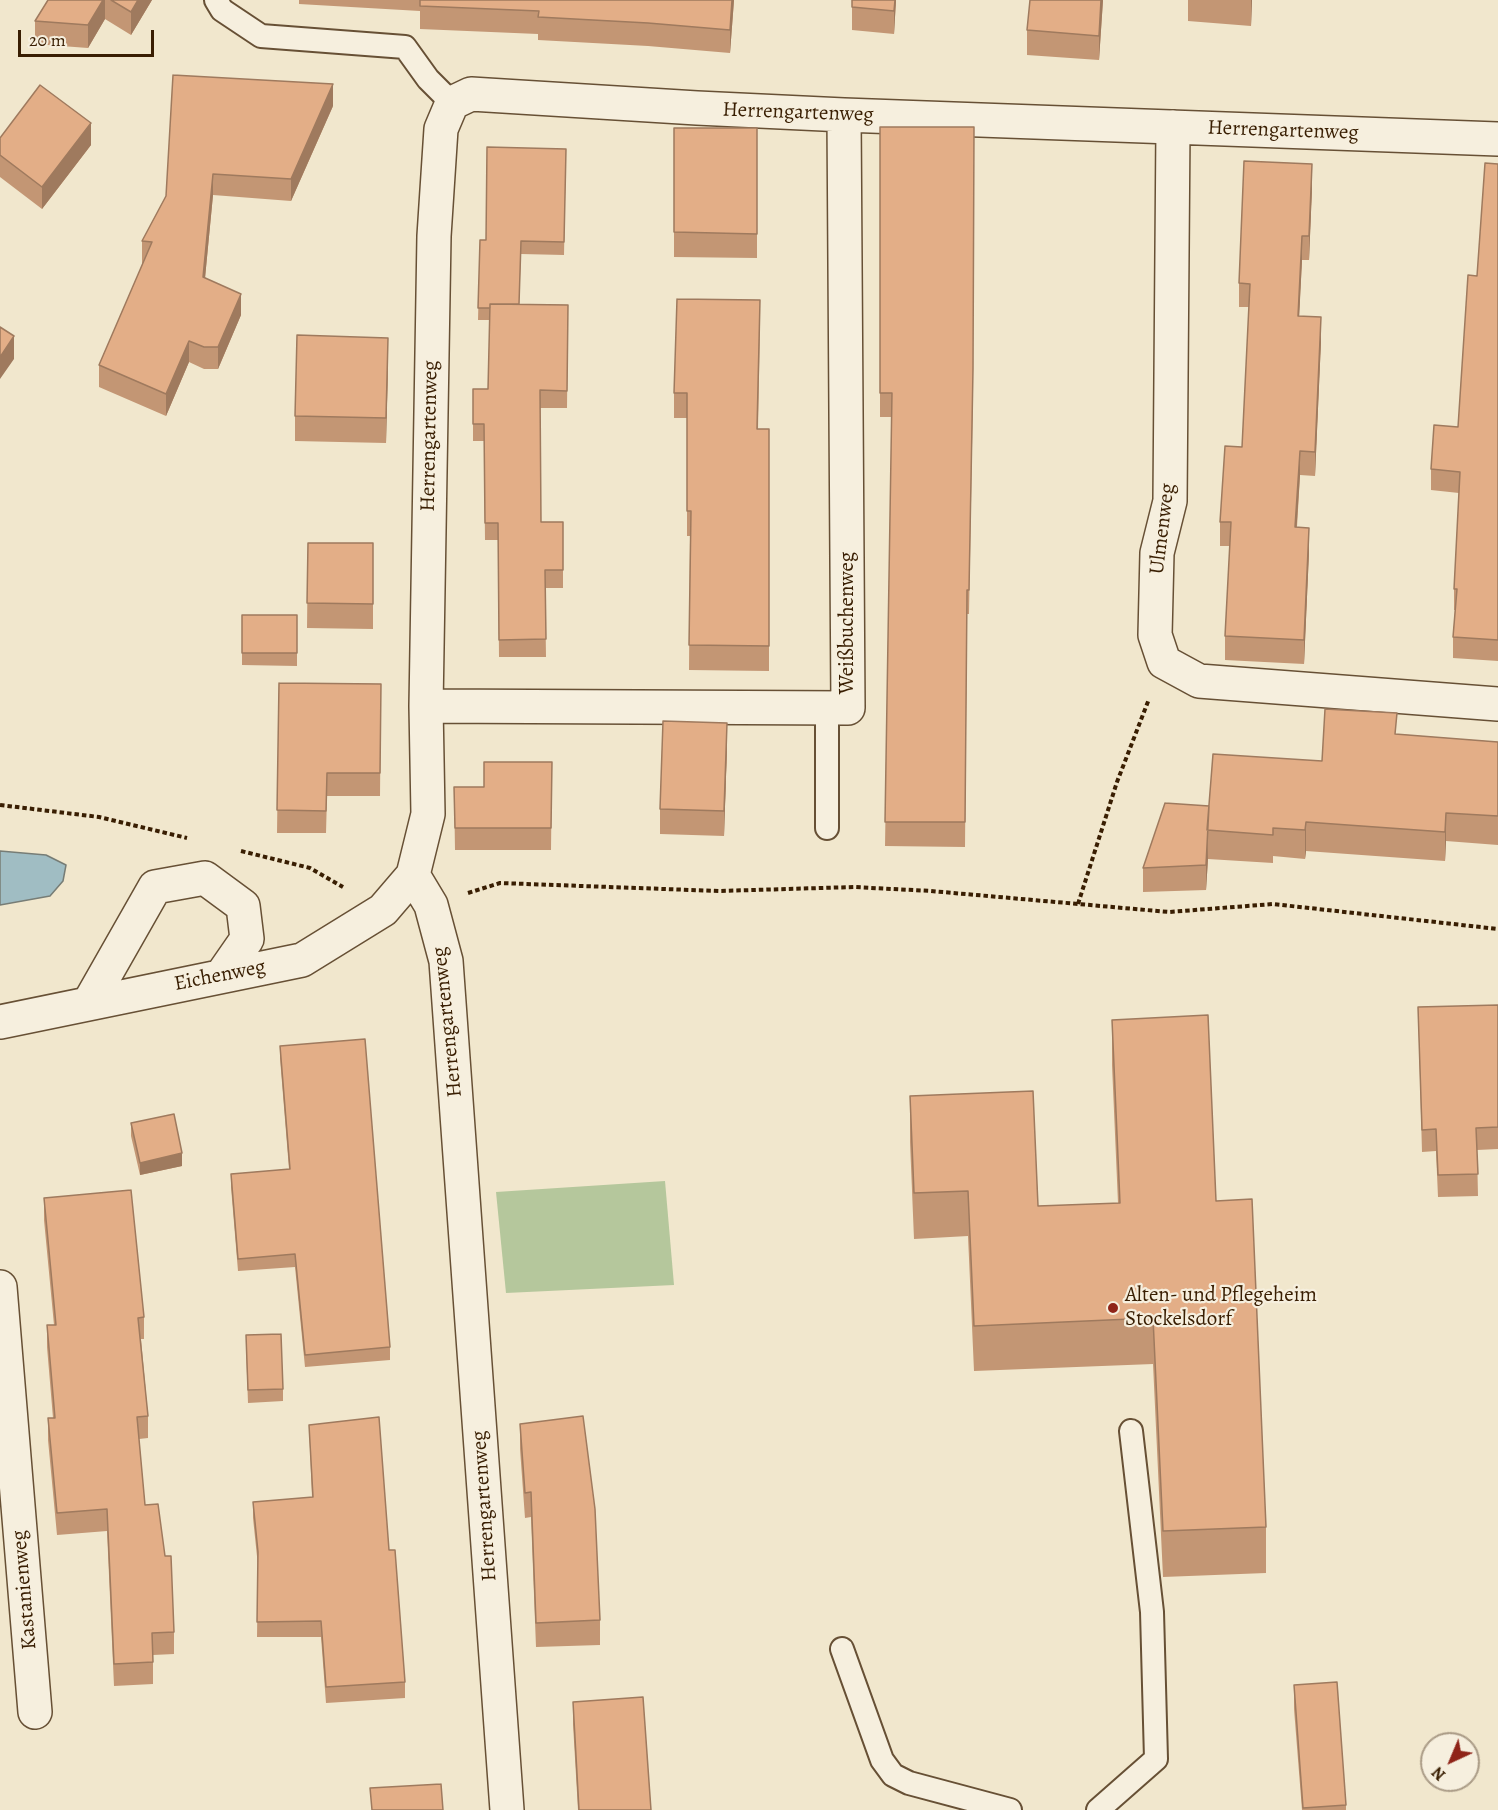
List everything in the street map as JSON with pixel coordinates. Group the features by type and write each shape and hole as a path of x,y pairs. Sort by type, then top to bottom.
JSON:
{"street":[{"name":"Herrengartenweg","path":"507,1810 446,961 431,905 413,875 428,814 426,706 434,236 441,129 452,103 471,94 844,115 1498,139"},
{"name":"Weißbuchenweg","path":"426,706 848,708 844,115"},
{"name":"Ulmenweg","path":"1164,662 1155,635 1155,623 1157,554 1170,501 1173,127"},
{"path":"1164,662 1199,681 1498,704"},
{"name":"Eichenweg","path":"0,1022 302,960 383,910 413,875"},
{"path":"89,1003 155,887 205,878 243,906 247,939 222,975"},
{"name":"Kastanienweg","path":"0,1287 34,1712"}],"lane":[{"path":"216,0 222,10 261,36 405,47 428,80 452,103"},
{"path":"827,708 827,828"},
{"path":"1098,1810 1156,1759 1152,1612 1131,1431"},
{"path":"842,1649 882,1760 893,1775 909,1783 1010,1810"}],"path":[{"path":"1078,904 1117,782 1164,662"},
{"path":"431,905 500,883 720,891 854,887 931,891 1169,912 1274,904 1498,929"}],"green space":[{"path":"665,1181 674,1285 506,1293 496,1192"}],"water":[{"path":"0,851 46,855 66,865 63,881 50,896 0,905"}],"building":[{"path":"48,0 103,0 88,25 35,21"},
{"path":"111,0 138,0 131,12"},
{"path":"420,0 732,0 730,30 538,17 539,11 420,6"},
{"path":"852,0 895,0 894,11 852,7"},
{"path":"1030,0 1101,0 1099,36 1027,30"},
{"path":"173,75 333,84 291,179 213,174 203,277 241,294 218,347 204,347 189,341 166,394 99,365 152,242 142,241 166,196"},
{"path":"40,85 91,123 42,187 0,155 0,138"},
{"path":"880,127 974,127 973,369 969,590 967,590 965,822 885,822 892,393 880,393"},
{"path":"674,128 757,128 757,234 674,232"},
{"path":"487,147 566,149 564,242 521,241 519,304 490,304 490,308 478,308 480,240 486,240"},
{"path":"1244,161 1312,164 1309,236 1302,236 1298,316 1321,317 1315,452 1300,451 1295,527 1309,528 1304,640 1225,636 1231,522 1220,522 1225,446 1242,447 1250,284 1239,283"},
{"path":"1485,163 1498,164 1498,640 1453,637 1457,589 1454,589 1460,472 1431,469 1434,425 1458,427 1468,275 1477,276"},
{"path":"677,299 760,300 757,429 769,429 769,646 689,645 691,511 687,511 687,393 674,393"},
{"path":"490,304 568,305 567,391 540,390 541,522 563,522 563,570 545,570 546,639 499,640 498,523 485,523 484,424 473,424 473,389 488,389"},
{"path":"0,327 14,336 0,357"},
{"path":"297,335 388,338 386,418 295,416"},
{"path":"308,543 373,543 373,604 307,603"},
{"path":"242,615 297,615 297,653 242,653"},
{"path":"279,683 381,684 380,773 327,773 326,811 277,810"},
{"path":"1325,709 1397,713 1395,734 1498,742 1498,816 1446,813 1445,832 1306,822 1305,830 1273,828 1273,835 1207,830 1213,754 1322,761"},
{"path":"663,721 727,723 724,811 660,809"},
{"path":"484,762 552,762 551,828 455,828 454,787 484,787"},
{"path":"1165,803 1209,806 1206,865 1143,868"},
{"path":"1498,1005 1498,1127 1476,1128 1478,1174 1438,1175 1436,1129 1422,1130 1418,1007"},
{"name":"Alten- und Pflegeheim Stockelsdorf","path":"1208,1015 1216,1201 1252,1199 1266,1527 1163,1531 1153,1318 974,1326 968,1191 914,1193 910,1096 1033,1091 1038,1206 1120,1203 1112,1020"},
{"path":"365,1039 390,1347 305,1355 295,1254 238,1259 231,1174 290,1169 280,1046"},
{"path":"174,1114 182,1153 140,1163 131,1123"},
{"path":"131,1190 144,1317 138,1318 148,1416 137,1417 145,1505 158,1504 165,1556 171,1556 174,1632 152,1633 153,1662 114,1664 107,1509 57,1513 48,1418 55,1418 47,1325 56,1325 44,1198"},
{"path":"281,1334 283,1389 248,1390 246,1335"},
{"path":"583,1416 595,1509 600,1620 536,1623 531,1492 525,1493 520,1424"},
{"path":"379,1417 389,1550 395,1550 405,1682 326,1687 321,1621 257,1622 258,1552 253,1502 313,1497 309,1425"},
{"path":"1337,1682 1346,1805 1303,1808 1294,1685"},
{"path":"643,1697 651,1810 579,1810 573,1702"},
{"path":"441,1784 443,1810 372,1810 370,1788"}],"place":[{"name":"Alten- und Pflegeheim Stockelsdorf","path":"1113,1308"}]}
